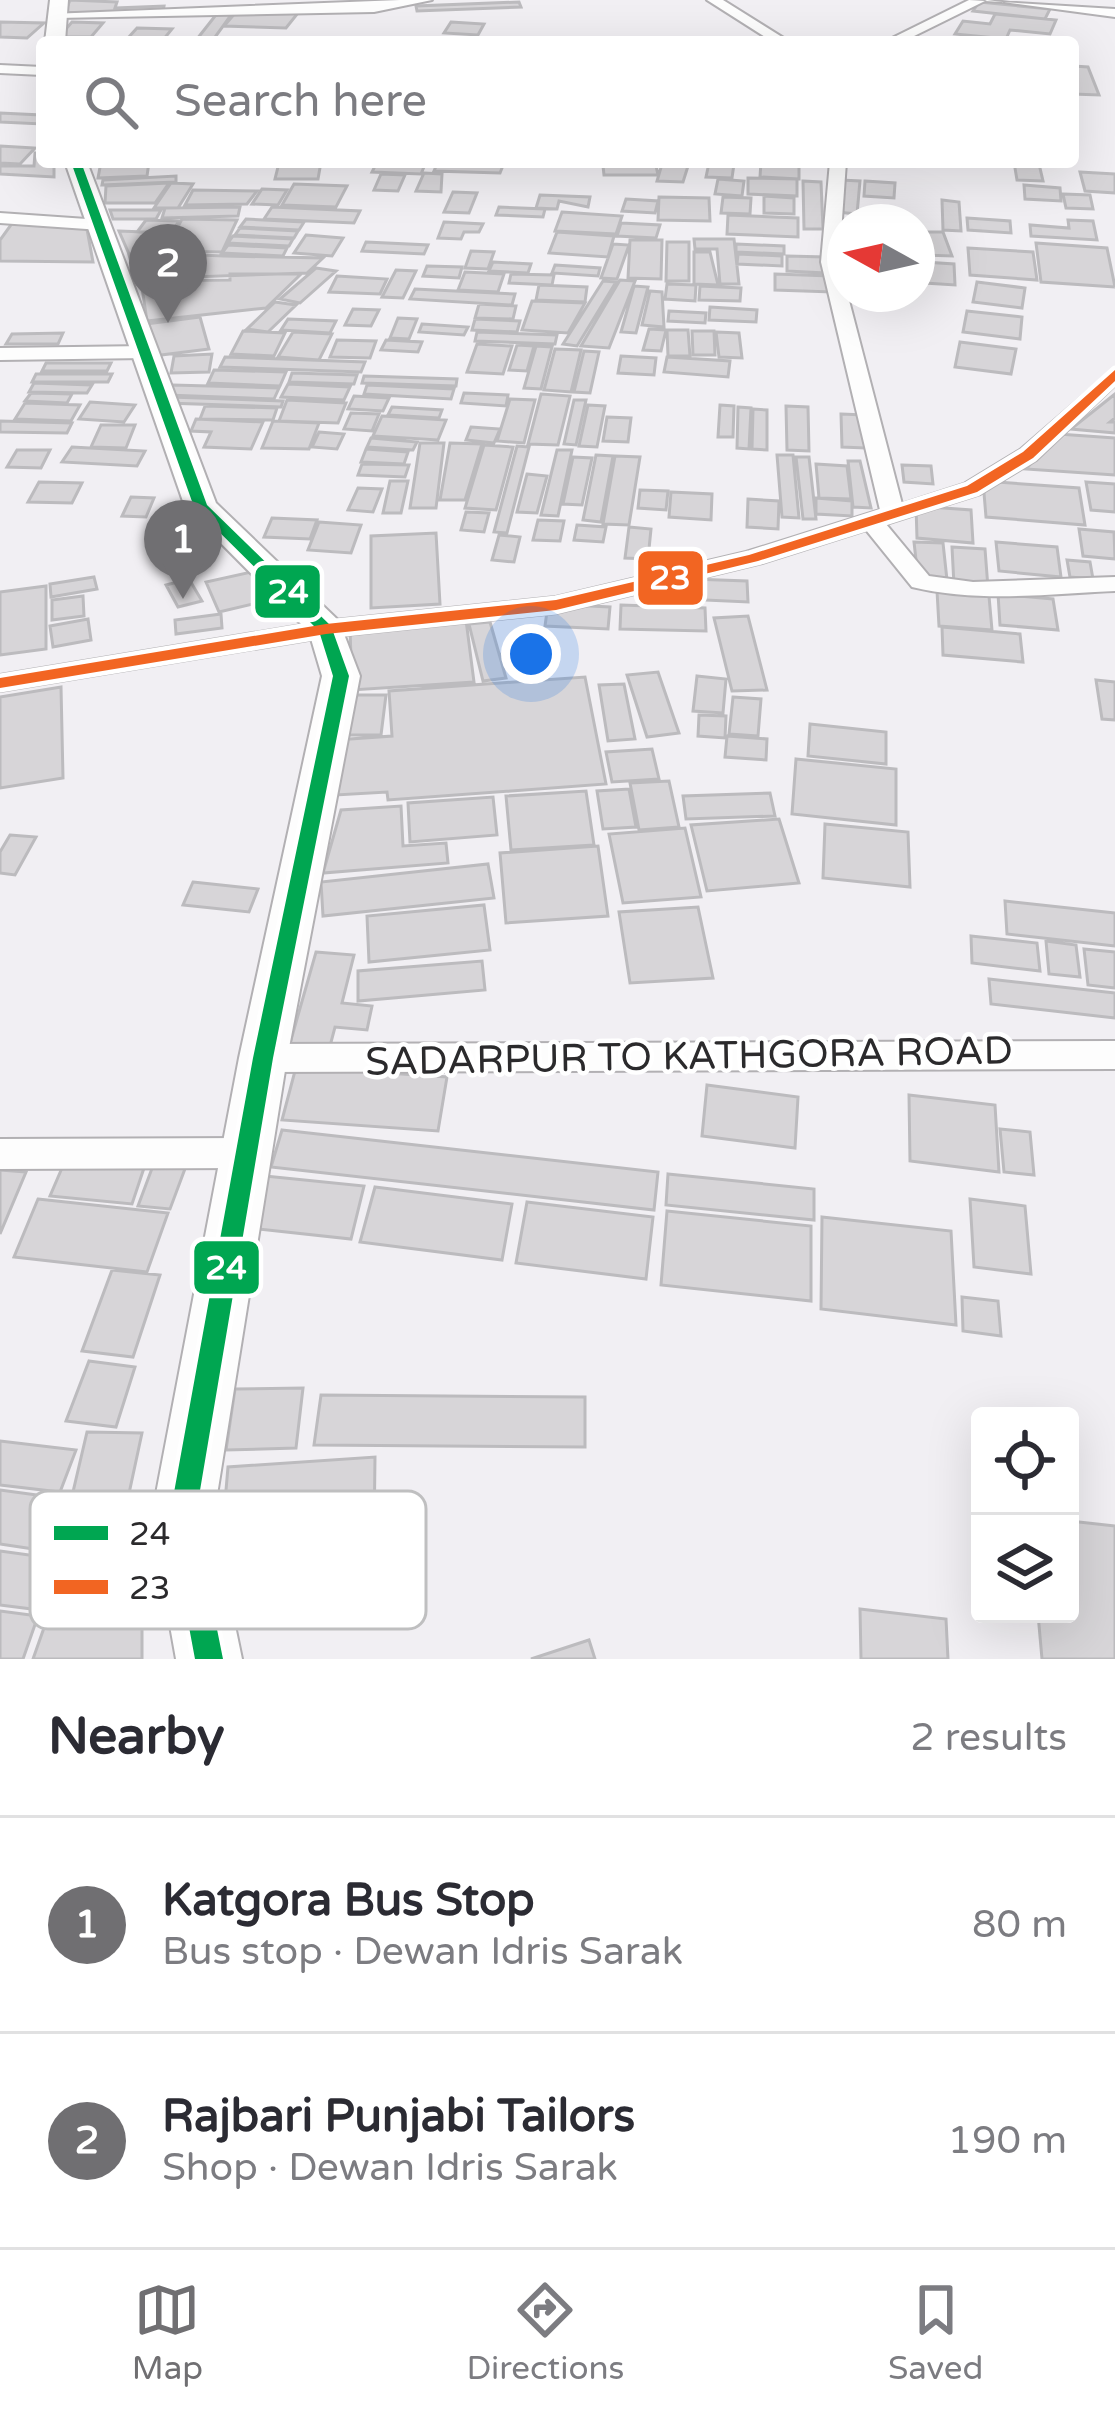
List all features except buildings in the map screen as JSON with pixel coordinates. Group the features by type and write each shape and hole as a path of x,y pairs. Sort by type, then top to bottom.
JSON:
{"main road":[{"path":"78,168 201,507 326,628 340,676 262,1058 187,1491"},
{"path":"203,1629 209,1659"}],"street":[{"path":"58,7 374,8 425,0"},
{"path":"714,0 773,36"},
{"path":"904,36 980,0"},
{"path":"993,0 1115,13"},
{"path":"0,69 36,70"},
{"path":"838,168 830,262 880,516 913,577 931,585 973,590 1115,584"},
{"path":"0,218 101,225"},
{"path":"0,354 146,352"},
{"path":"0,682 326,628 556,605 753,558 972,489 1028,455 1115,374"},
{"name":"SADARPUR TO KATHGORA ROAD","path":"262,1058 1115,1055"},
{"path":"0,1154 246,1153"}],"transit line":[{"name":"24","path":"78,168 201,507 326,629 341,676 263,1058 187,1491"},
{"name":"23","path":"0,683 326,629 556,605 753,558 972,489 1028,455 1115,374"},
{"name":"24","path":"203,1629 209,1659"}],"place":[{"name":"Rajbari Punjabi Tailors","path":"168,323"},
{"name":"Katgora Bus Stop","path":"183,599"}]}
